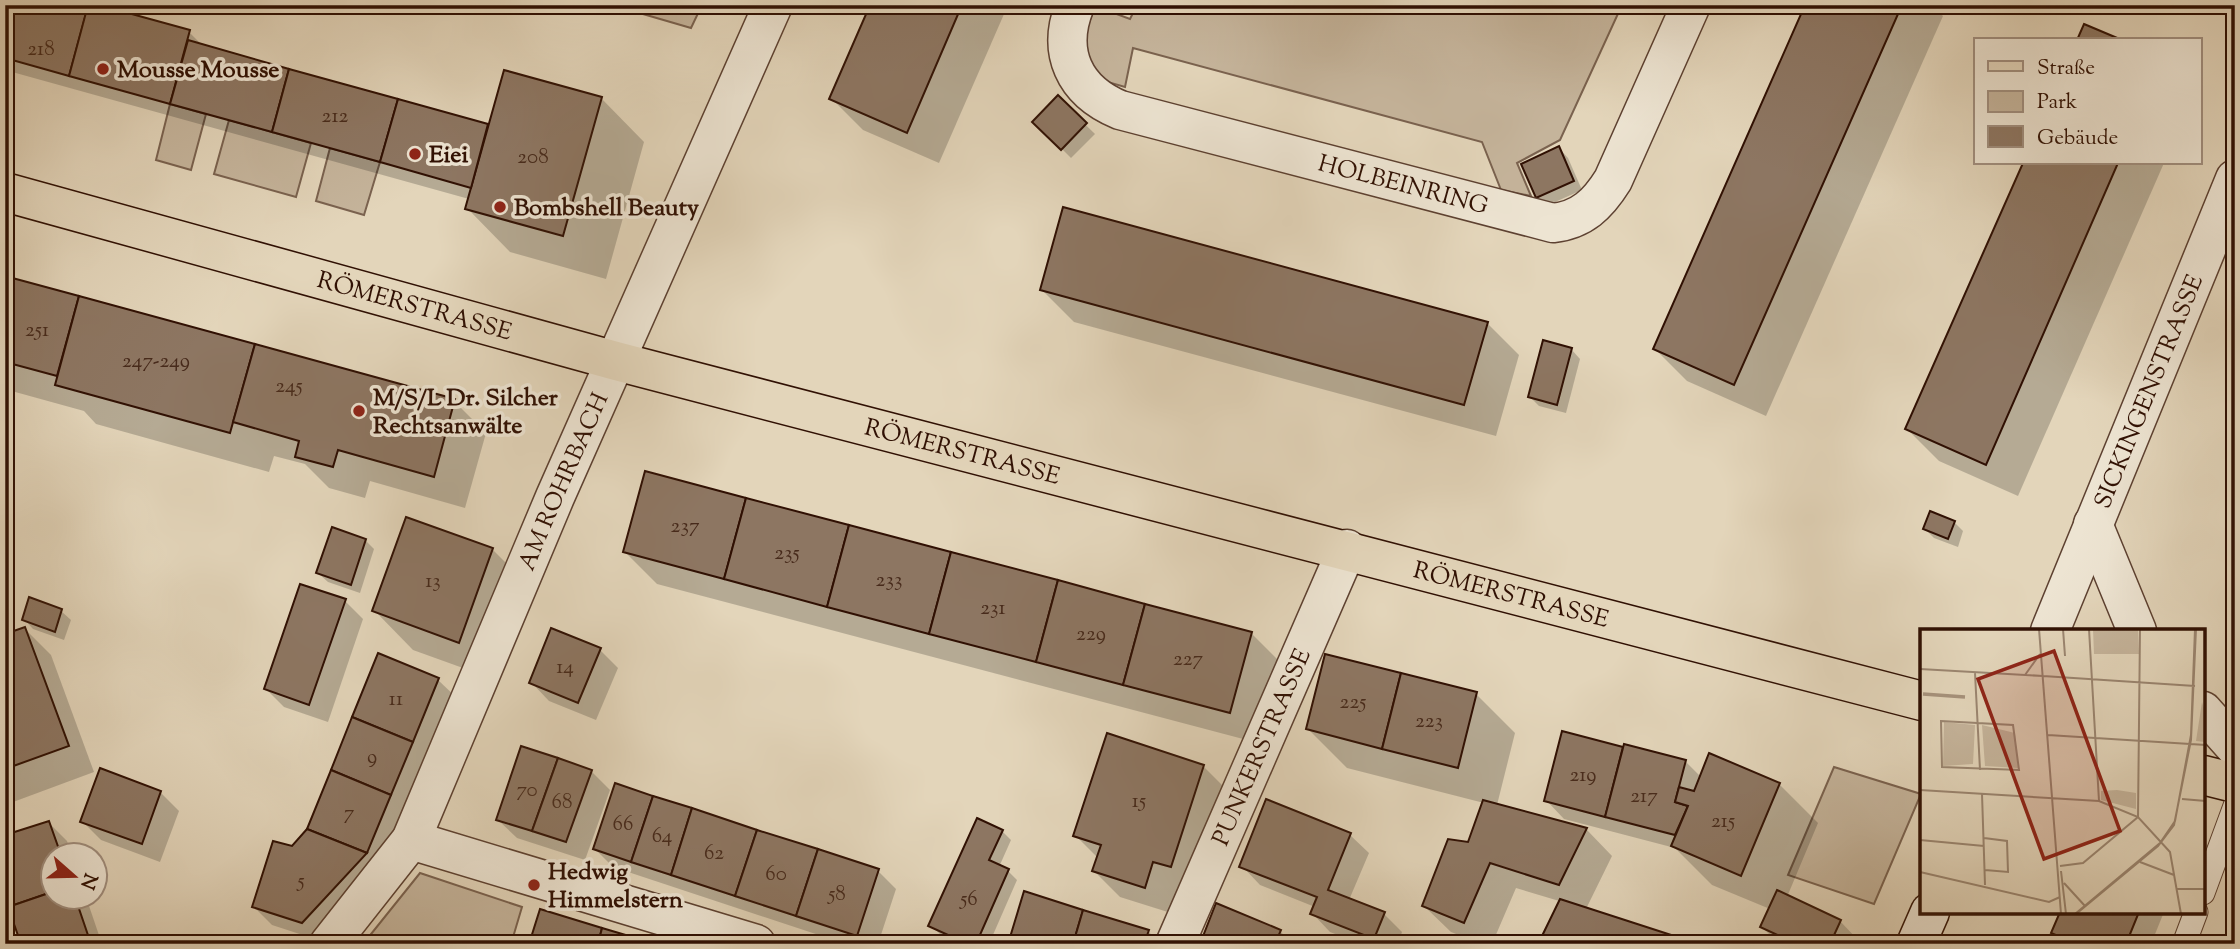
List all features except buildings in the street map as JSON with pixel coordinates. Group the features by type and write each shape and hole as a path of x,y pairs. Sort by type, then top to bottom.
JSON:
{"main road":[{"name":"RÖMERSTRASSE","path":"5,192 616,361 1347,549 1920,700"},
{"path":"2205,776 2235,783"}],"street":[{"name":"AM ROHRBACH","path":"329,944 411,840 555,497 773,5"},
{"name":"HOLBEINRING","path":"1075,5 1067,37 1073,70 1081,84 1102,103 1146,117 1553,223 1568,221 1584,214 1599,202 1613,180 1690,5"},
{"name":"SICKINGENSTRASSE","path":"2051,629 2235,179"},
{"name":"SICKINGENSTRASSE","path":"2093,524 2136,629"},
{"name":"PUNKERSTRASSE","path":"1175,944 1347,549"},
{"path":"2205,713 2235,747"},
{"path":"411,840 756,944"},
{"path":"1916,944 1929,914"}],"lane":[{"path":"2205,887 2235,806"},
{"path":"2184,944 2195,914"}],"green space":[{"path":"612,5 702,5 691,28"},
{"path":"1137,5 1622,5 1560,140 1517,163 1531,196 1501,190 1482,142 1133,48 1125,87 1104,81 1089,61 1085,34 1095,6 1130,19"},
{"path":"170,104 206,114 191,170 156,160"},
{"path":"229,120 311,143 296,197 214,174"},
{"path":"330,148 380,162 364,215 316,201"},
{"path":"1834,767 1920,794 1874,904 1788,875"},
{"path":"420,873 522,907 511,944 363,944"}],"place":[{"name":"Mousse Mousse","path":"103,69"},
{"name":"Eiei","path":"415,154"},
{"name":"Bombshell Beauty","path":"500,207"},
{"name":"M/S/L Dr. Silcher Rechtsanwälte","path":"359,411"},
{"name":"Hedwig Himmelstern","path":"534,885"}]}
